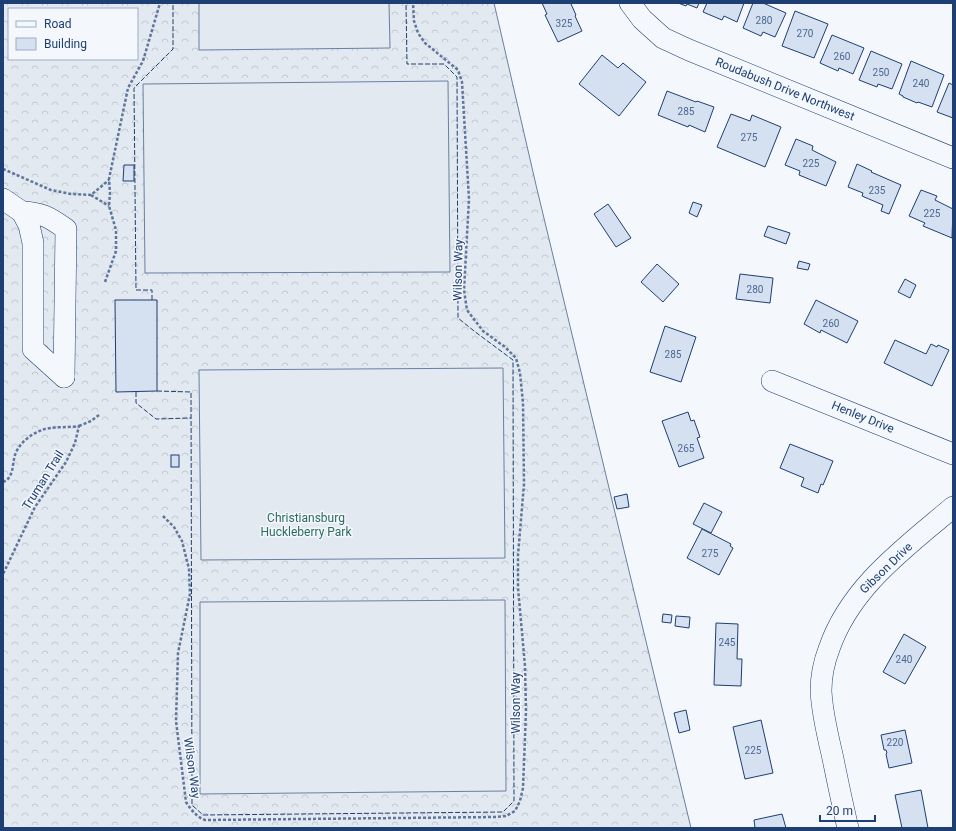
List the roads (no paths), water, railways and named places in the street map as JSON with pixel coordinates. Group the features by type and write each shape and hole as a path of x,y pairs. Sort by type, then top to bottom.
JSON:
{"street":[{"name":"Roudabush Drive Northwest","path":"630,3 642,19 663,38 953,158"},
{"path":"3,199 22,212 29,225 33,243 33,349 64,377 66,229 50,218 37,213 22,212"},
{"name":"Henley Drive","path":"772,380 953,454"},
{"name":"Gibson Drive","path":"848,828 823,713 821,690 824,663 833,637 847,609 863,588 881,569 953,507"}],"park label":[{"name":"Christiansburg Huckleberry Park","path":"306,525"}]}
